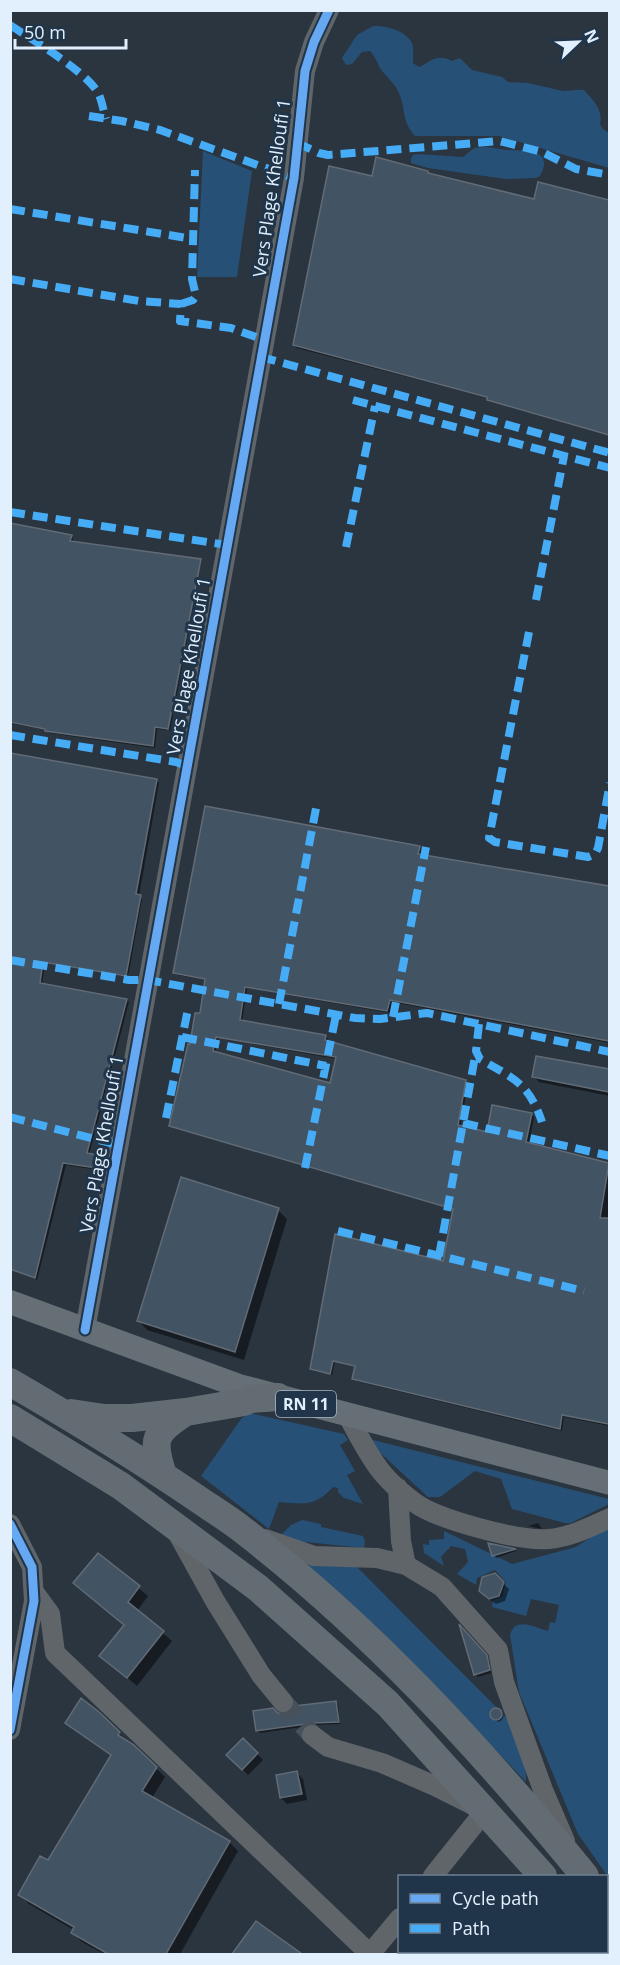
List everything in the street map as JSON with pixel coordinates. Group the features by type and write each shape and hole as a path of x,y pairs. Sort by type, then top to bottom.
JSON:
{"highway":[{"path":"10,1382 163,1475 243,1530 317,1590 413,1683 523,1800 585,1875"},
{"path":"60,1411 118,1418 186,1412 251,1399 278,1397"},
{"path":"163,1475 157,1458 156,1442 164,1427 186,1412"},
{"path":"10,1418 121,1486 258,1588 388,1704 539,1873"}],"main road":[{"name":"RN 11","path":"10,1302 204,1374 278,1397 609,1483"}],"street":[{"name":"Vers Plage Khelloufi 1","path":"85,1330 294,178 305,71 314,42 329,10"},
{"path":"347,1414 380,1471 424,1509 464,1524 525,1539 548,1539 573,1535 609,1518"},
{"path":"398,1488 401,1541 406,1565"},
{"path":"10,1524 32,1567 34,1592 10,1730"},
{"path":"174,1527 215,1601 261,1676 283,1702"},
{"path":"243,1530 281,1546 314,1556 377,1558 406,1565 442,1587 498,1650 504,1682 543,1790 571,1856 585,1875"},
{"path":"34,1592 50,1614 55,1653 370,1954 398,1919"},
{"path":"312,1735 328,1747 382,1763 485,1811 433,1875"}],"shaded area":[{"path":"373,26 389,28 405,35 412,43 413,63 419,67 439,58 452,61 460,58 472,70 502,77 508,82 528,83 563,91 584,90 599,109 600,124 609,133 609,168 499,136 415,136 405,119 401,97 370,51 362,52 352,64 346,65 342,58 357,35"},
{"path":"487,147 536,153 544,161 539,177 506,179 428,168 411,163 413,155 463,157 474,148"},
{"path":"203,151 252,171 237,277 197,277"},
{"path":"249,1413 344,1434 348,1440 340,1445 355,1471 347,1475 363,1504 344,1498 338,1492 338,1488 333,1487 320,1498 309,1503 279,1502 269,1529 201,1476 241,1419"},
{"path":"373,1440 609,1499 609,1504 571,1523 565,1523 512,1509 501,1479 475,1471 440,1497 428,1497 374,1447"},
{"path":"302,1520 321,1524 321,1527 363,1536 364,1548 296,1541 281,1535 291,1525"},
{"path":"609,1525 609,1878 578,1834 519,1692 510,1635 512,1629 526,1624 548,1631 550,1622 555,1623 559,1605 531,1599 526,1616 492,1607 493,1600 502,1597 506,1582 495,1570 477,1578 476,1585 457,1574 468,1562 465,1549 451,1546 441,1557 444,1566 424,1553 423,1544 429,1545 429,1540 444,1539 444,1531 512,1564 576,1547"},
{"path":"313,1562 356,1566 498,1709 491,1711 490,1717 498,1720 502,1713 512,1727 520,1746 525,1765 526,1782 466,1718 307,1565"}],"building":[{"path":"376,157 428,171 428,173 534,199 538,182 609,200 609,435 487,400 487,397 293,345 329,166 372,176"},
{"path":"10,523 72,535 70,541 201,559 168,729 155,727 153,746 45,731 45,729 10,722"},
{"path":"10,753 157,779 136,894 141,895 126,976 43,962 40,983 127,999 87,1153 98,1155 96,1168 63,1163 35,1278 10,1269"},
{"path":"205,806 420,846 418,854 609,886 609,1041 390,1000 387,1011 245,987 240,1020 326,1035 325,1040 466,1080 458,1125 487,1132 492,1105 532,1113 526,1142 609,1163 600,1218 609,1218 609,1424 562,1415 560,1429 352,1379 355,1366 333,1361 330,1374 310,1369 335,1234 443,1261 453,1209 169,1126 188,1044 190,1044 195,1013 200,1013 205,979 173,973","holes":["216,1037 336,1057 330,1083 213,1051"]},
{"path":"536,1056 609,1069 609,1092 532,1077"},
{"path":"181,1177 279,1208 235,1352 137,1321"},
{"path":"488,1543 516,1549 492,1556"},
{"path":"98,1553 140,1586 128,1602 164,1631 127,1678 99,1656 124,1625 73,1583"},
{"path":"495,1573 504,1582 499,1596 489,1599 479,1591 482,1577"},
{"path":"459,1624 487,1655 490,1670 474,1675"},
{"path":"81,1698 120,1732 118,1735 134,1745 157,1767 142,1791 230,1841 166,1954 108,1954 71,1933 74,1927 18,1895 40,1856 48,1860 111,1755 65,1723"},
{"path":"336,1701 339,1722 313,1723 256,1731 253,1711 273,1708 278,1713 284,1714 290,1712 294,1706"},
{"path":"498,1708 502,1714 498,1720 494,1720 490,1712"},
{"path":"243,1738 258,1753 242,1770 226,1755"},
{"path":"297,1771 302,1794 280,1798 276,1775"},
{"path":"256,1921 302,1954 232,1954"}],"tunnel":[{"path":"283,1702 312,1735"}],"marked path":[{"path":"10,25 81,74 99,94 106,119"},
{"path":"89,116 160,130 294,178"},
{"path":"297,143 328,155 500,141 542,152 576,169 610,175"},
{"path":"181,304 193,300 196,296 192,279 195,170"},
{"path":"10,209 193,239"},
{"path":"10,279 139,301 181,304 180,321 231,328 264,340"},
{"path":"261,357 610,453"},
{"path":"353,400 610,468"},
{"path":"346,547 375,406"},
{"path":"536,600 564,456"},
{"path":"10,512 227,545"},
{"path":"529,632 489,838 495,842 588,857 595,854 610,783"},
{"path":"10,735 176,762 187,766"},
{"path":"279,1004 317,803"},
{"path":"393,1017 426,847"},
{"path":"10,960 129,980 148,980 355,1018 380,1019 427,1013 610,1052"},
{"path":"166,1118 188,1009"},
{"path":"305,1168 336,1015"},
{"path":"479,1024 476,1051 480,1059 511,1077 525,1090 542,1122"},
{"path":"182,1037 326,1066"},
{"path":"439,1256 476,1051"},
{"path":"10,1117 118,1145"},
{"path":"463,1123 610,1156"},
{"path":"338,1231 584,1291"}],"cycle path":[{"path":"85,1330 294,178 305,71 314,42 329,10"},
{"path":"10,1524 32,1567 34,1601 10,1730"}]}
